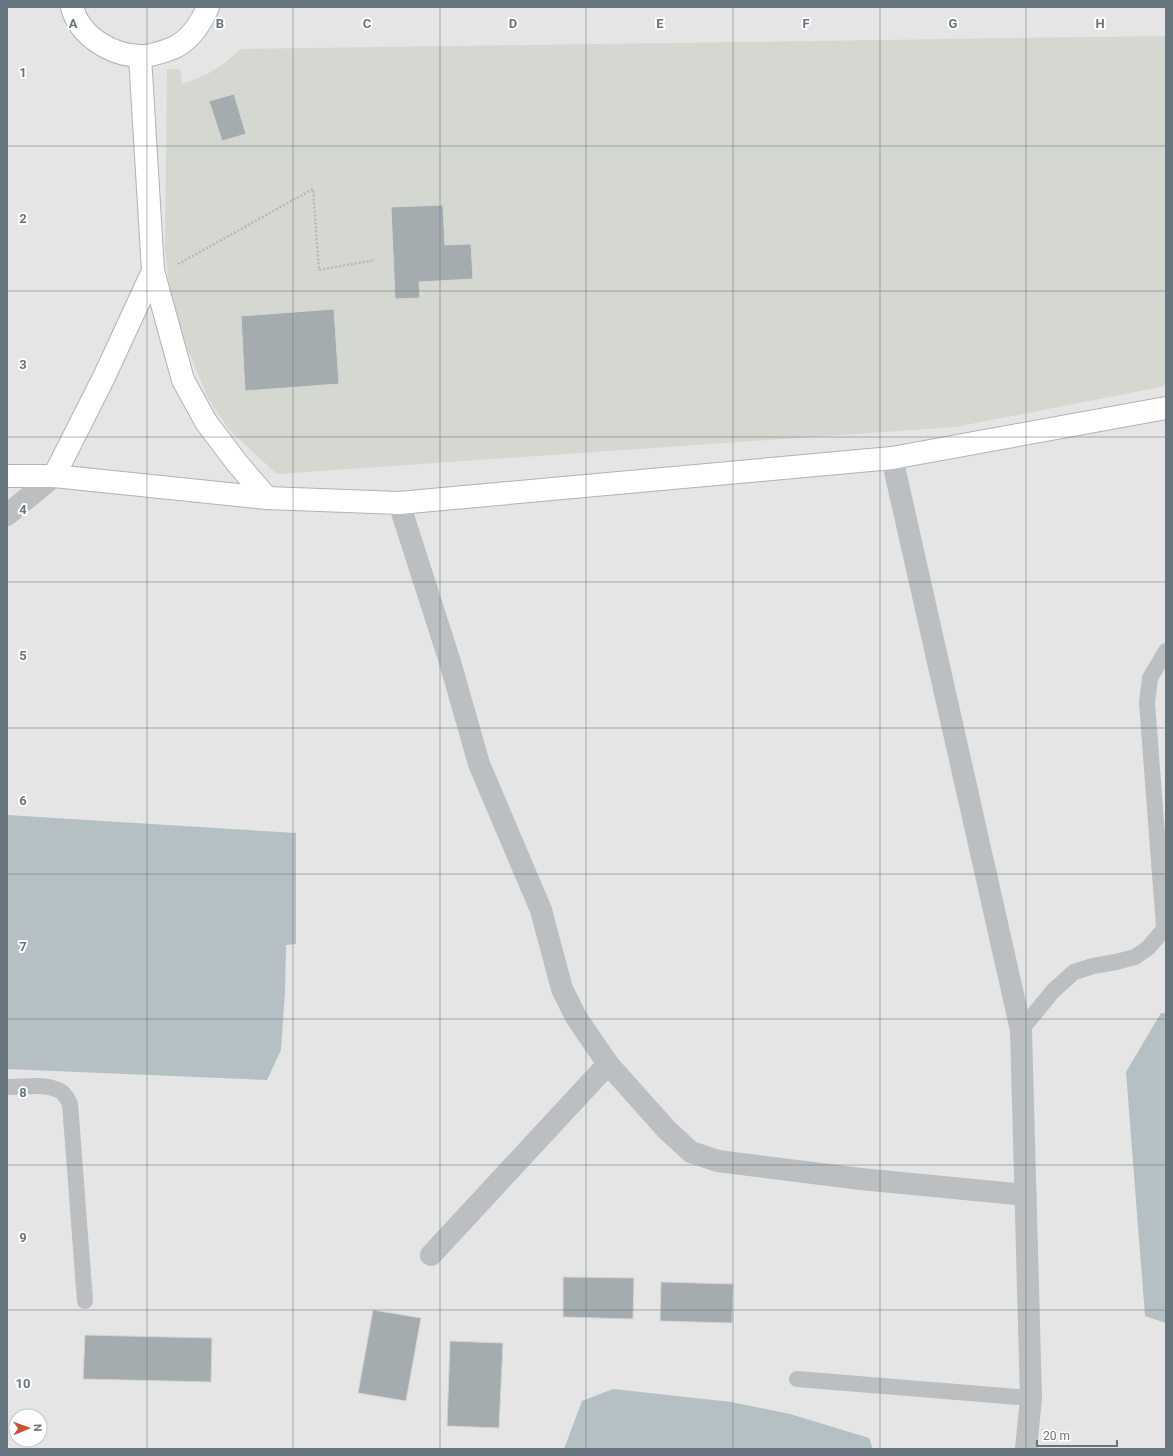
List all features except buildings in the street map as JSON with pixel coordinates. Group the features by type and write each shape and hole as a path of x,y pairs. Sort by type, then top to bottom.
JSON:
{"street":[{"path":"72,7 73,12 82,28 95,41 112,51 140,56 172,48 181,43 198,26 208,7"},
{"path":"140,56 153,270 183,380 206,422 267,498"},
{"path":"7,514 54,476 104,377 153,270"},
{"path":"7,476 54,476 267,498 399,503 892,458 1166,408"},
{"path":"892,458 1021,1030 1031,1398 1026,1449"},
{"path":"399,503 450,662 479,764 541,910 562,989 576,1017 608,1064 667,1130 691,1152 718,1161 861,1179 1026,1195"},
{"path":"431,1255 608,1064"}],"lane":[{"path":"1021,1030 1053,991 1074,972 1093,966 1135,957 1148,948 1165,927 1147,704 1150,678 1166,651"},
{"path":"7,1087 43,1086 58,1090 65,1095 70,1104 85,1301"},
{"path":"797,1379 1031,1398"}],"path":[{"path":"153,270 167,270 314,189 318,270 375,260"}],"shaded area":[{"path":"7,7 1166,7 1166,1449 7,1449"},
{"path":"1166,36 1166,386 955,427 277,474 229,430 208,398 172,312 165,249 167,69 180,69 182,84 214,70 241,49"},
{"path":"7,815 296,833 296,944 286,945 281,1050 267,1080 7,1069"},
{"path":"1161,1013 1166,1013 1166,1323 1145,1316 1126,1072"},
{"path":"613,1389 731,1402 790,1414 869,1438 873,1449 564,1449 582,1401"}]}
